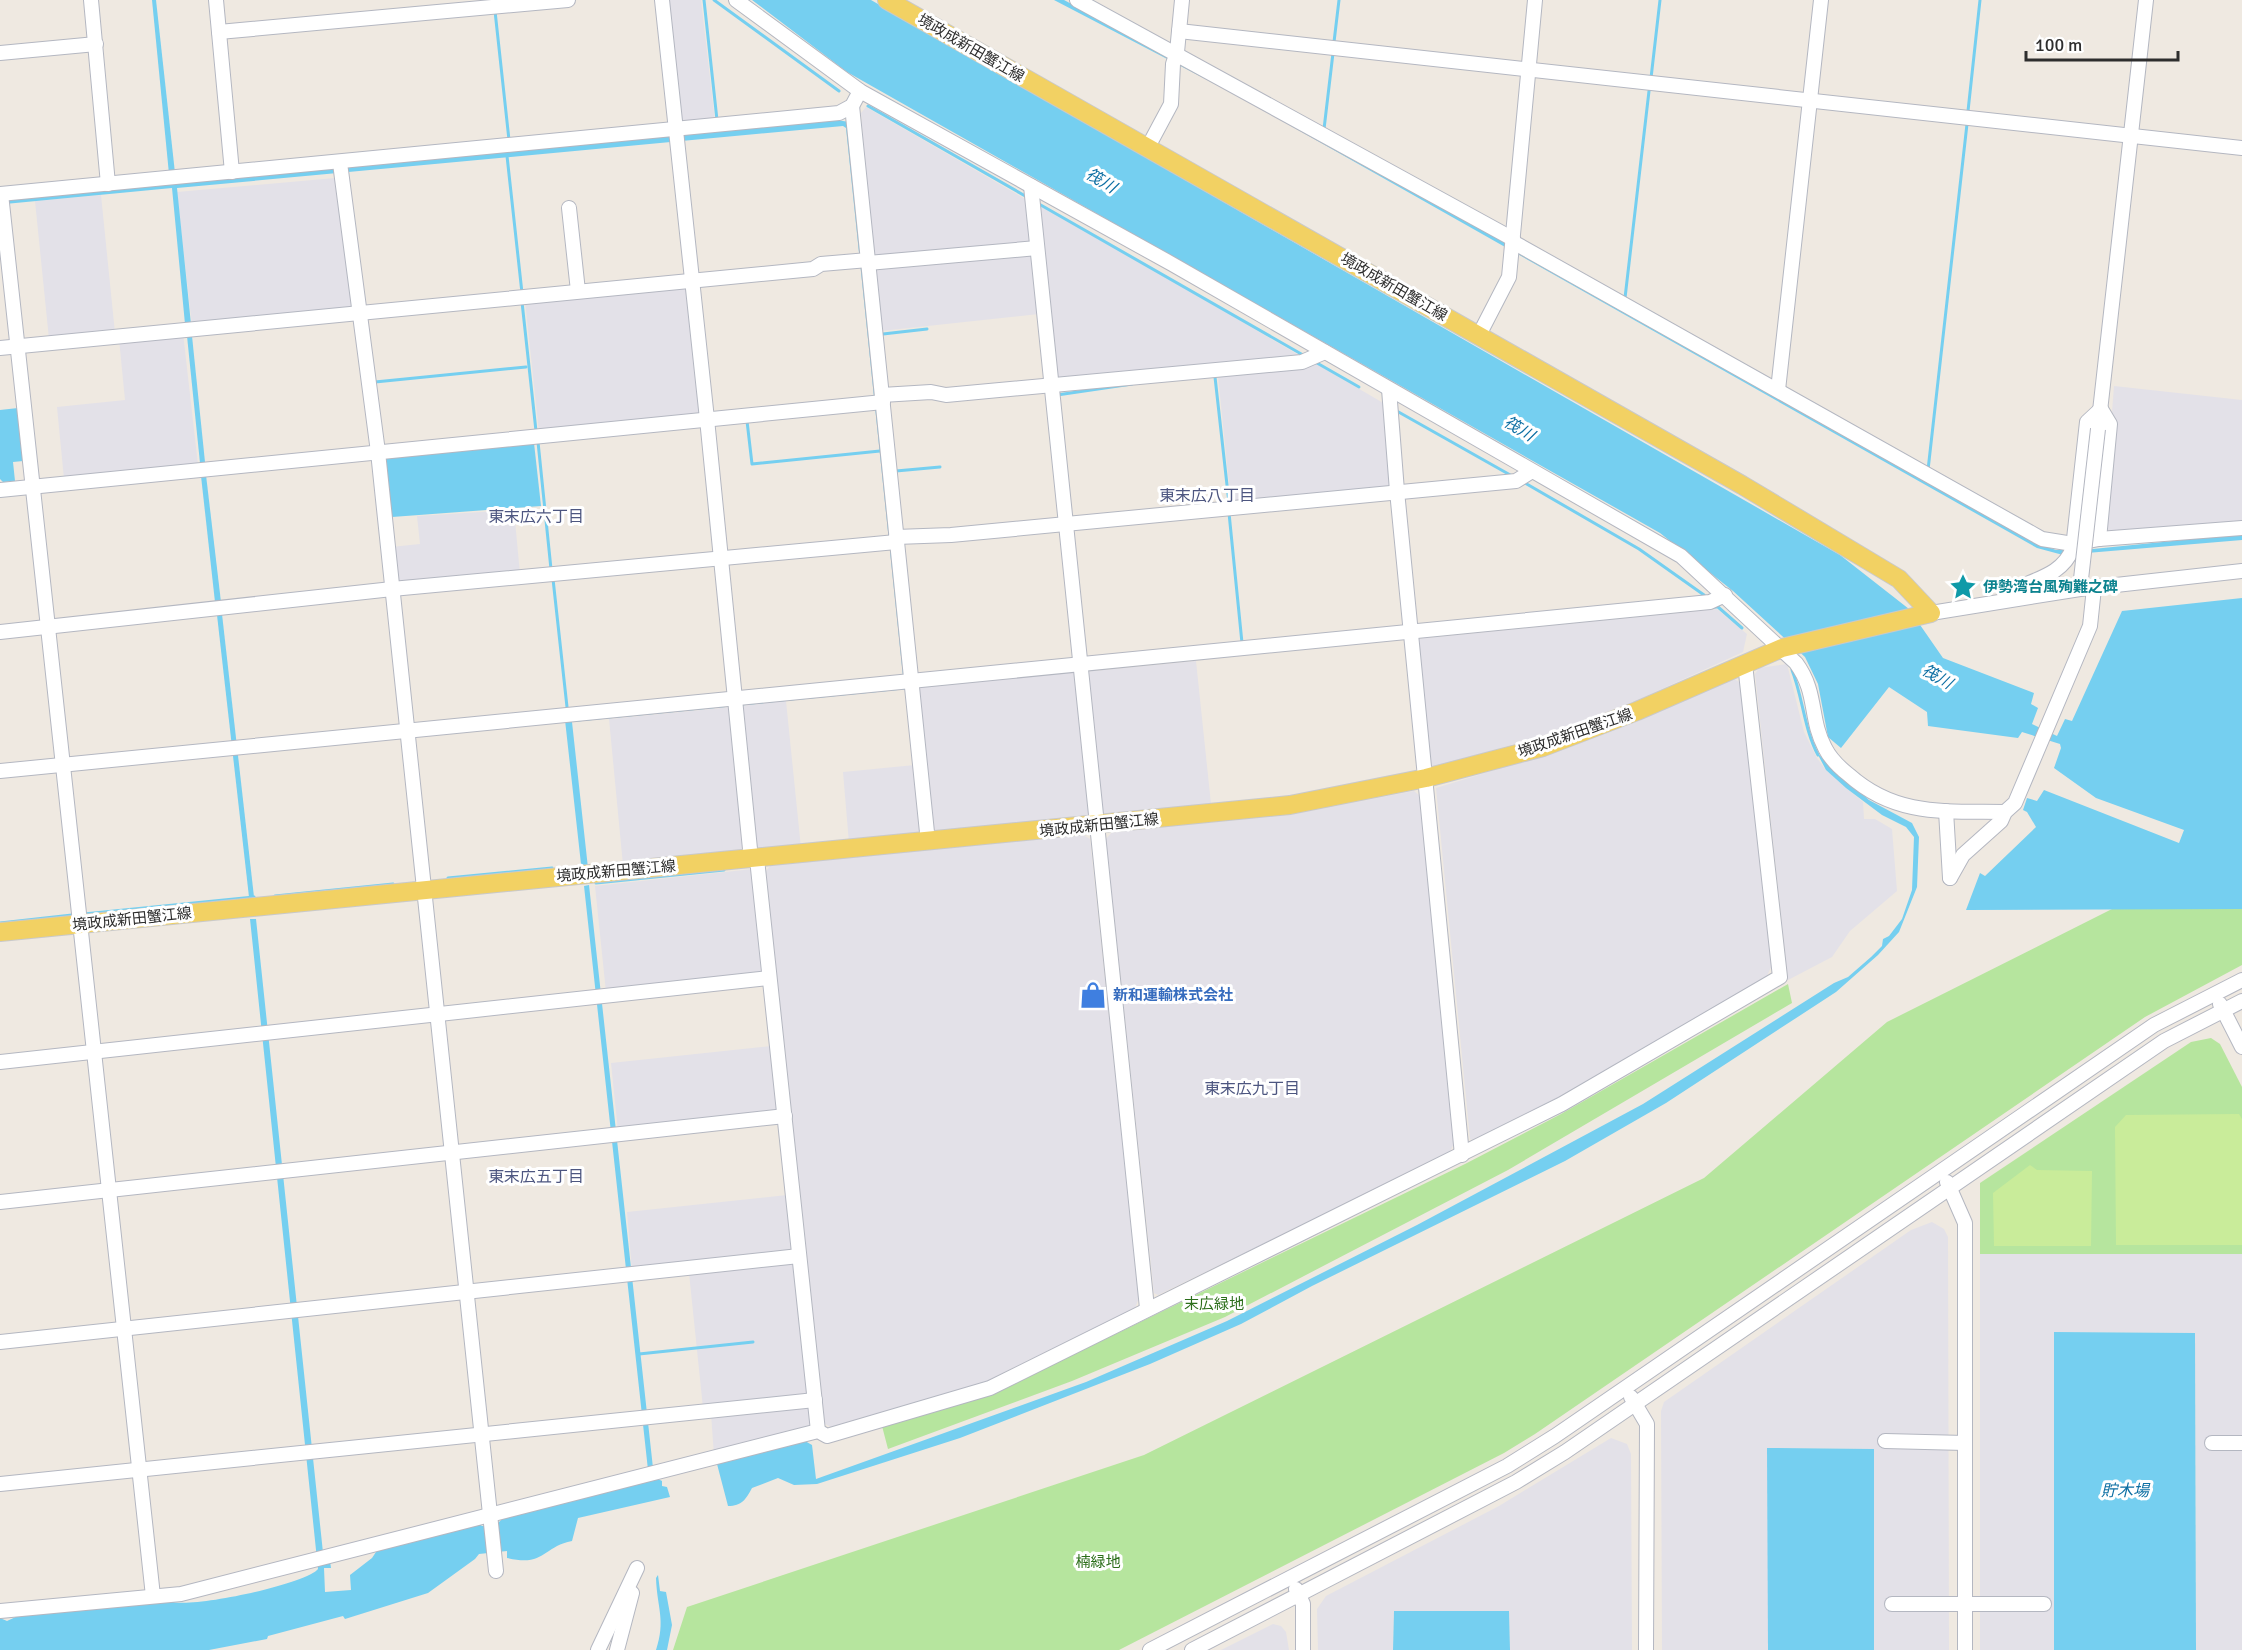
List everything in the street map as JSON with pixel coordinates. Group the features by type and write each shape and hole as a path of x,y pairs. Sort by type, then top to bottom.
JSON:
{"main road":[{"name":"境政成新田蟹江線","path":"0,932 423,889 1096,826 1290,805 1426,778 1543,747 1637,711 1782,648 1926,615 1899,579 1742,485 887,0"}],"street":[{"path":"91,0 108,184"},
{"path":"216,0 232,172"},
{"path":"219,32 568,0"},
{"path":"662,0 693,280 720,559 785,1116 818,1431"},
{"path":"736,0 860,91 1325,352 1681,556 1782,648 1806,677 1812,693 1815,721 1825,749 1845,772 1869,791 1895,804 1918,810 2005,812"},
{"path":"1077,0 1175,58 1778,390 2026,532 2072,550"},
{"path":"1148,147 1171,104 1182,0"},
{"path":"1479,335 1509,278 1535,0"},
{"path":"1778,390 1821,0"},
{"path":"1946,811 1950,878 1963,855 2001,821 2005,812 2015,803 2090,626 2085,586 2098,429 2145,0"},
{"path":"1179,32 2242,148"},
{"path":"0,53 96,44"},
{"path":"860,91 852,106 864,261 893,541 912,680 928,842"},
{"path":"153,1596 1,194 232,172 340,168 676,136 839,113 852,106"},
{"path":"340,168 378,452 495,1567"},
{"path":"1031,186 1147,1308"},
{"path":"569,208 578,291"},
{"path":"0,348 813,269 821,264 1037,248"},
{"path":"0,490 879,401 931,392 946,395 1302,362 1325,352"},
{"path":"1389,389 1410,631 1462,1155"},
{"path":"2099,539 2110,424 2100,408"},
{"path":"2072,550 2087,422 2100,408"},
{"path":"0,632 392,589 1516,481 1532,471"},
{"path":"2016,599 2017,588 2052,574 2072,550 2099,539 2242,528"},
{"path":"1926,615 2085,586 2242,571"},
{"path":"0,771 233,746 736,702 912,680 1710,602 1725,595"},
{"path":"0,1611 181,1594 490,1518 818,1431 827,1436 990,1388 1147,1308 1562,1104 1780,977 1745,664"},
{"path":"0,1062 769,978"},
{"path":"1150,1650 1507,1466 1626,1388 2154,1025 2242,980"},
{"path":"2215,994 2242,1047"},
{"path":"1192,1650 1516,1482 1635,1404 2164,1041 2242,1001"},
{"path":"0,1202 785,1116"},
{"path":"1942,1171 1965,1223 1965,1650"},
{"path":"0,1342 799,1256"},
{"path":"1626,1388 1647,1424 1646,1650"},
{"path":"0,1484 815,1400"},
{"path":"1885,1441 1965,1443"},
{"path":"2212,1443 2242,1443"},
{"path":"598,1650 638,1568 617,1650"},
{"path":"1291,1579 1303,1604 1303,1650"},
{"path":"1892,1604 2044,1604"}],"shaded area":[{"path":"666,0 701,0 715,121 679,124"},
{"path":"866,107 1027,200 1033,243 873,258 861,113"},
{"path":"335,178 354,304 352,309 192,326 177,192"},
{"path":"101,195 115,333 49,339 35,201"},
{"path":"1037,204 1210,303 1302,357 1057,380"},
{"path":"1034,255 1039,314 881,331 875,268"},
{"path":"689,288 703,414 539,432 525,301"},
{"path":"183,333 198,465 64,479 57,407 125,400 119,339"},
{"path":"1313,362 1385,404 1392,486 1231,503 1218,376"},
{"path":"2114,386 2242,400 2242,523 2110,533 2104,523 2115,422 2112,412"},
{"path":"514,510 520,574 399,584 391,547 420,544 417,516"},
{"path":"1717,609 1747,634 1743,652 1633,702 1539,737 1429,768 1415,639"},
{"path":"1196,661 1211,804 1098,816 1083,672"},
{"path":"1787,664 1804,732 1817,758 1826,770 1863,802 1864,819 1875,819 1892,829 1897,891 1850,931 1832,957 1788,980 1755,674 1759,668"},
{"path":"1076,672 1091,816 934,832 917,687"},
{"path":"1734,679 1741,683 1772,965 1767,976 1615,1068 1474,1141 1470,1139 1436,788 1544,755 1640,720"},
{"path":"786,701 801,848 759,852 754,848 740,706"},
{"path":"731,707 744,852 623,865 609,719"},
{"path":"915,765 923,836 849,843 843,772"},
{"path":"1414,791 1420,796 1454,1143 1449,1154 1158,1295 1154,1293 1106,839 1112,832 1290,815"},
{"path":"1083,835 1090,839 1139,1298 1135,1308 985,1382 831,1427 825,1424 766,871 771,865"},
{"path":"753,869 763,973 606,992 595,886"},
{"path":"772,1046 778,1114 618,1131 611,1063"},
{"path":"787,1195 793,1250 632,1271 627,1212"},
{"path":"1932,1222 1944,1229 1948,1237 1949,1650 1874,1650 1874,1449 1768,1448 1768,1650 1662,1650 1661,1411 1664,1402 1911,1230"},
{"path":"1980,1254 2242,1254 2242,1650 2196,1650 2195,1333 2055,1332 2054,1650 1980,1650"},
{"path":"789,1261 795,1264 808,1394 703,1408 689,1273"},
{"path":"809,1404 812,1426 714,1455 711,1414"},
{"path":"1611,1438 1627,1444 1631,1454 1632,1650 1510,1650 1509,1611 1394,1611 1393,1650 1318,1650 1317,1609 1326,1596 1499,1506"},
{"path":"1273,1624 1281,1626 1286,1632 1289,1650 1221,1650"}],"green space":[{"name":"楠緑地","path":"2112,909 2242,909 2242,965 2145,1017 1504,1453 1119,1650 673,1650 687,1607 1144,1455 1704,1178 1887,1022"},
{"name":"末広緑地","path":"1788,984 1792,1003 1508,1170 1225,1317 1072,1381 888,1449 882,1426 988,1396 1465,1164 1561,1114"},
{"path":"2211,1038 2220,1044 2242,1087 2242,1254 1980,1254 1980,1183 2191,1042"},
{"path":"2239,1114 2242,1119 2242,1245 2116,1245 2115,1127 2126,1115"},
{"path":"2030,1165 2037,1170 2092,1171 2091,1246 1994,1246 1993,1193"}],"water":[{"path":"152,0 156,0 175,173 169,174"},
{"name":"筏川","path":"752,0 871,0 1840,555 1909,609 1943,658 2034,693 2031,704 2038,708 2032,724 2057,736 2065,719 2072,721 2122,611 2242,598 2242,909 1966,910 1980,873 1985,876 2036,827 2027,812 2023,810 2027,798 2037,801 2044,790 2179,843 2184,830 2096,798 2054,768 2061,748 2060,744 2022,732 2018,738 1928,726 1927,712 1889,687 1841,748 1828,737 1818,684 1805,657 1733,591 1660,533 847,72"},
{"path":"1054,0 1064,0 1241,94 2042,545 2056,550 2093,549 2242,534 2242,540 2063,555 2037,548 1240,97"},
{"path":"837,120 849,122 907,676 903,676 846,128 843,126 177,188 191,324 185,324 172,188 5,204 4,200"},
{"path":"187,336 192,336 205,462 200,463"},
{"path":"18,408 23,461 13,462 15,481 3,482 0,479 0,410"},
{"path":"534,443 541,506 392,517 386,458"},
{"path":"206,475 221,602 215,602 201,476"},
{"path":"222,614 254,897 249,897 217,615"},
{"path":"906,686 908,689 572,722 588,868 581,864 565,720"},
{"path":"1817,753 1869,800 1912,823 1919,837 1917,887 1899,932 1878,955 1836,992 1666,1103 1565,1161 1312,1286 1241,1324 1150,1364 960,1438 817,1484 794,1485 778,1478 752,1488 743,1501 737,1505 728,1506 717,1464 805,1441 812,1445 816,1479 1086,1382 1227,1321 1417,1225 1643,1104 1834,983 1848,977 1882,946 1883,939 1889,936 1902,919 1912,890 1914,837 1906,827 1882,815 1846,788 1826,770"},
{"path":"589,885 654,1477 662,1481 662,1486 667,1487 670,1497 578,1518 572,1541 555,1547 536,1558 519,1560 507,1558 507,1551 479,1554 428,1593 345,1619 343,1616 268,1636 267,1639 209,1650 0,1650 0,1618 7,1621 20,1615 170,1601 181,1603 221,1599 293,1582 318,1569 250,919 256,919 324,1562 330,1561 331,1568 324,1568 325,1592 351,1590 350,1575 372,1558 378,1549 478,1523 482,1526 496,1525 505,1516 649,1479 584,886"},
{"name":"貯木場","path":"2054,1332 2195,1333 2196,1650 2054,1650"},
{"path":"1767,1448 1874,1449 1874,1650 1768,1650"},
{"path":"658,1575 660,1591 666,1592 672,1625 667,1650 656,1650 661,1622 656,1578"},
{"path":"1394,1611 1509,1611 1510,1650 1393,1650"}],"waterway":[{"path":"704,0 717,120"},
{"path":"714,0 839,91"},
{"path":"1334,42 1339,0"},
{"path":"1651,78 1660,0"},
{"path":"1968,111 1980,0"},
{"path":"495,11 509,140"},
{"path":"1324,129 1333,53"},
{"path":"1625,298 1649,91"},
{"path":"868,106 1027,197"},
{"path":"1928,470 1967,124"},
{"path":"507,156 522,293"},
{"path":"1039,204 1303,355"},
{"path":"522,302 536,431"},
{"path":"883,334 927,329"},
{"path":"1317,363 1359,387"},
{"path":"375,382 526,367"},
{"path":"1215,377 1229,503"},
{"path":"1057,395 1132,384"},
{"path":"1395,410 1512,476"},
{"path":"747,421 752,464 880,451"},
{"path":"538,442 551,569"},
{"path":"896,471 940,467"},
{"path":"1525,483 1639,549 1704,595"},
{"path":"1229,513 1242,643"},
{"path":"553,579 567,707"},
{"path":"1711,607 1718,607 1742,628"},
{"path":"1792,670 1813,745 1818,755"},
{"path":"448,878 552,868"},
{"path":"596,883 724,870"},
{"path":"275,896 393,884"},
{"path":"84,914 254,897"},
{"path":"0,923 72,915"},
{"path":"639,1354 753,1342"}],"place":[{"name":"伊勢湾台風殉難之碑","path":"1963,587"},
{"name":"新和運輸株式会社","path":"1093,995"}],"district":[{"name":"東末広八丁目","path":"1207,496"},
{"name":"東末広六丁目","path":"536,517"},
{"name":"東末広九丁目","path":"1252,1089"},
{"name":"東末広五丁目","path":"536,1177"}]}
